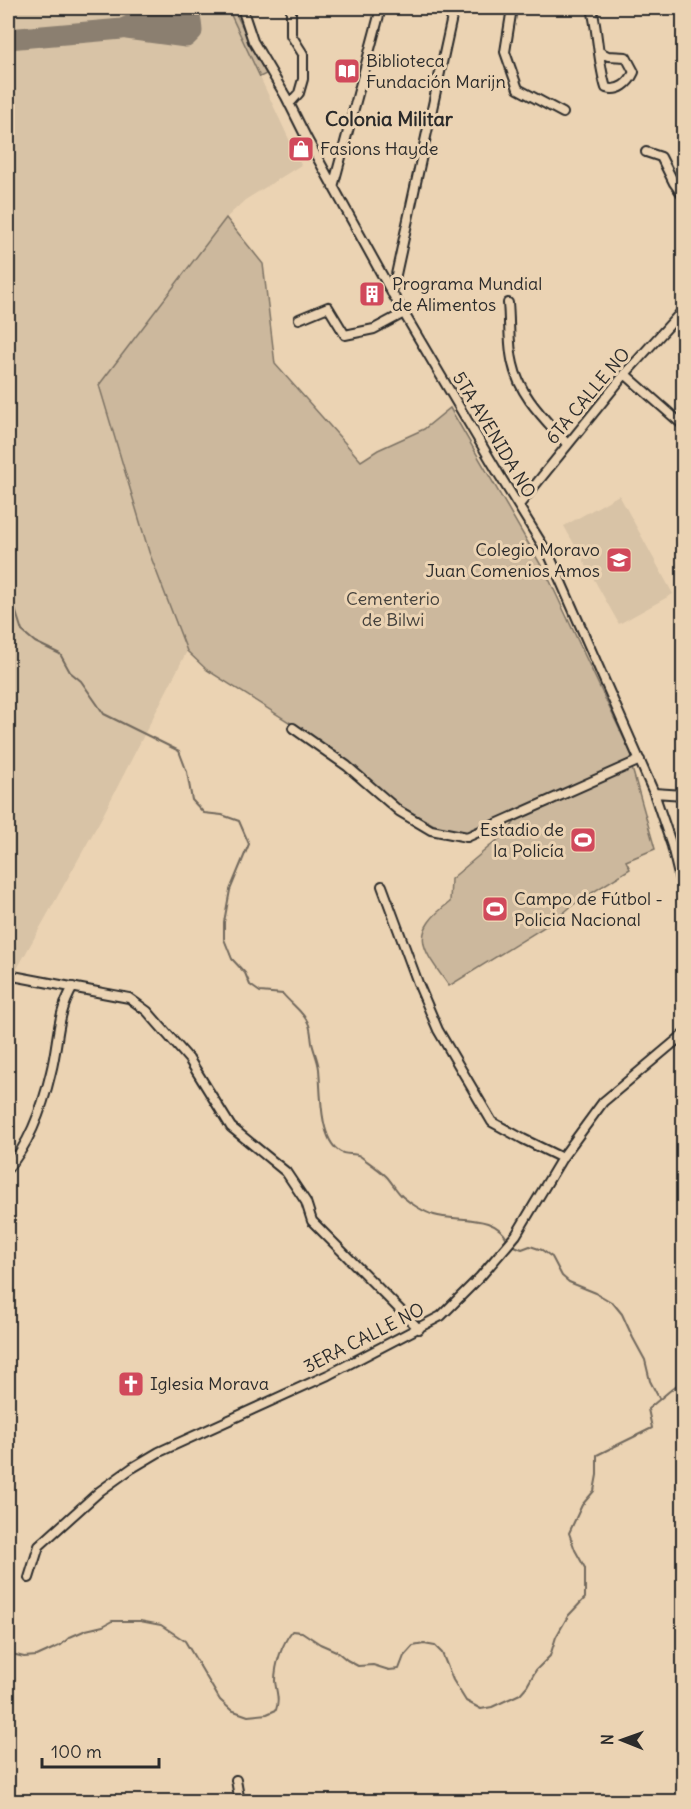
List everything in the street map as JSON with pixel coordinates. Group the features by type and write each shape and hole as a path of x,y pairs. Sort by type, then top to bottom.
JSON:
{"street":[{"name":"5TA AVENIDA NO","path":"242,8 253,41 290,104 392,293 550,557 654,793 672,846 684,896"},
{"path":"290,104 299,93 303,79 303,54 291,35 291,8"},
{"path":"333,187 381,8"},
{"path":"392,293 454,8"},
{"path":"512,8 505,52 518,89 563,113"},
{"path":"592,8 601,71 606,88 615,89 630,80 634,72 626,57 608,56 600,52"},
{"path":"646,152 661,157 684,197"},
{"path":"508,303 512,362 515,374 530,403 567,444"},
{"path":"299,319 328,307 345,335 374,329 404,313"},
{"name":"6TA CALLE NO","path":"519,505 625,374 684,309"},
{"path":"625,374 684,426"},
{"path":"293,728 347,766 399,810 431,830 467,837 640,760"},
{"path":"654,793 684,795"},
{"path":"382,886 418,984 438,1030 492,1122 562,1158"},
{"path":"13,976 129,998 147,1011 189,1059 231,1127 286,1172 306,1202 312,1221 418,1329"},
{"path":"8,1168 19,1155 33,1129 51,1072 60,1015 73,987"},
{"name":"3ERA CALLE NO","path":"29,1578 39,1546 100,1491 132,1468 156,1454 328,1375 441,1316 480,1277 509,1243 562,1158 603,1102 684,1034"},
{"path":"236,1780 240,1802"}],"shaded area":[{"path":"8,8 230,8 231,15 301,165 245,200 226,218 99,385 149,552 187,651 102,817 13,976 8,979"},
{"name":"Colegio Moravo Juan Comenios Amos","path":"619,495 673,594 619,624 564,526"}],"green space":[{"path":"230,8 233,8 266,74 260,77 231,15"},
{"name":"Cementerio de Bilwi","path":"226,218 263,264 275,364 361,461 378,450 424,429 450,408 549,579 633,758 466,833 434,825 402,807 297,727 207,670 187,651 149,552 99,385"},
{"path":"632,768 655,849 626,861 630,869 574,904 554,921 449,986 427,952 424,933 428,923 450,902 451,879 508,831 518,817"}],"waterway":[{"path":"8,587 22,631 35,642 60,654 70,672 81,681 104,714 179,751 187,772 192,800 204,813 222,815 239,821 249,844 230,890 224,922 224,939 232,959 245,973 250,985 260,992 283,994 307,1021 318,1066 324,1125 332,1145 341,1152 358,1155 386,1176 403,1197 422,1210 443,1217 485,1222 495,1226 508,1241"},
{"path":"512,1245 522,1249 530,1246 542,1250 552,1257 562,1276 569,1282 613,1303 622,1314 645,1360 650,1381 659,1398"},
{"path":"8,1653 24,1657 37,1656 61,1645 70,1637 112,1621 140,1621 161,1625 185,1641 220,1700 231,1710 248,1716 267,1714 276,1710 278,1699 275,1681 276,1668 282,1648 292,1631 302,1632 358,1666 373,1665 389,1670 399,1669 404,1656 413,1646 424,1644 435,1646 442,1653 453,1680 466,1701 481,1709 492,1707 520,1694 527,1686 536,1670 550,1656 556,1637 568,1616 585,1598 585,1568 569,1533 582,1505 594,1491 597,1455 652,1428 648,1409 684,1379"}],"taxiway":[{"path":"8,39 122,29 165,8"},
{"path":"127,29 186,37 192,31 190,19 181,13 158,32"}],"place":[{"name":"Biblioteca Fundación Marijn","path":"347,71"},
{"name":"Fasions Hayde","path":"301,149"},
{"name":"Programa Mundial de Alimentos","path":"372,294"},
{"name":"Colegio Moravo Juan Comenios Amos","path":"619,560"},
{"name":"Estadio de la Policía","path":"583,840"},
{"name":"Campo de Fútbol - Policia Nacional","path":"495,909"},
{"name":"Iglesia Morava","path":"131,1384"}],"district":[{"name":"Colonia Militar","path":"389,119"}]}
